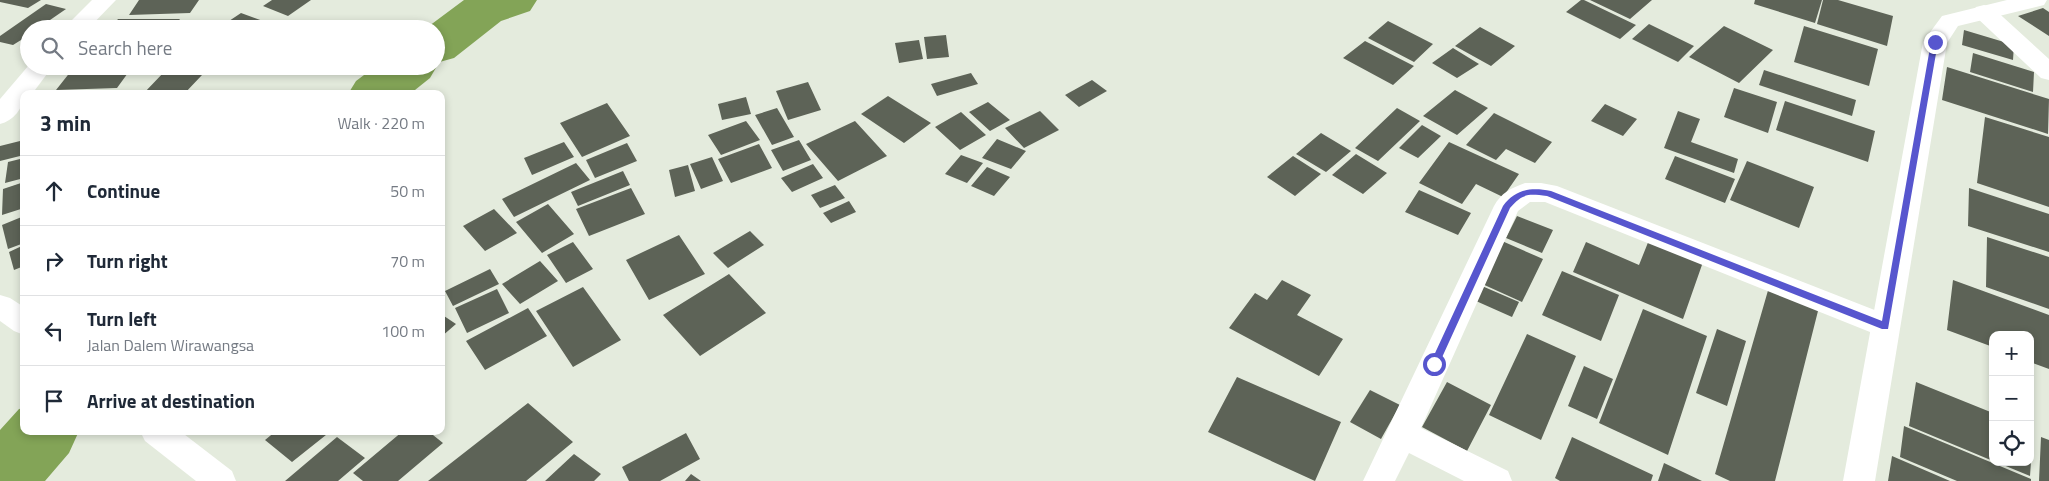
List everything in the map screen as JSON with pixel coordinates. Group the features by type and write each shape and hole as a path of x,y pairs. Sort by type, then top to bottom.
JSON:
{"street":[{"path":"84,20 105,0"},
{"path":"1859,481 1935,42 1950,21 2036,0"},
{"path":"1984,12 2049,72"},
{"path":"21,90 34,75"},
{"path":"0,116 20,92"},
{"path":"1379,481 1507,206 1517,196 1529,192 1548,193 1885,326"},
{"path":"0,306 20,320"},
{"path":"1402,434 1496,481"},
{"path":"161,435 220,481"}],"building":[{"path":"0,0 41,0 28,8 0,2"},
{"path":"139,0 199,0 190,13 129,15"},
{"path":"272,0 311,0 288,16 263,6"},
{"path":"1581,0 1636,25 1620,39 1566,12"},
{"path":"1590,0 1652,0 1630,19"},
{"path":"1755,0 1822,0 1815,23 1754,4"},
{"path":"1823,0 1838,0 1893,16 1887,46 1817,24"},
{"path":"46,4 66,9 50,20 23,20"},
{"path":"2043,8 2049,12 2049,36 2018,16"},
{"path":"241,13 260,20 230,20"},
{"path":"118,19 180,19 179,20"},
{"path":"1388,21 1433,44 1414,62 1368,38"},
{"path":"20,22 20,41 13,45 0,42 0,36"},
{"path":"1649,24 1694,46 1678,62 1632,39"},
{"path":"1724,26 1773,50 1739,83 1689,57"},
{"path":"1804,26 1878,49 1869,86 1794,62"},
{"path":"1480,27 1515,46 1491,66 1455,46"},
{"path":"1964,30 2014,45 2013,60 1962,45"},
{"path":"946,35 949,57 927,59 924,37"},
{"path":"919,40 923,59 899,63 895,43"},
{"path":"1365,41 1414,66 1393,85 1343,58"},
{"path":"1453,48 1479,64 1457,78 1432,63"},
{"path":"1973,53 2034,72 2033,92 1970,72"},
{"path":"1947,67 2049,99 2048,134 1942,100"},
{"path":"1764,70 1856,100 1852,116 1759,85"},
{"path":"971,73 978,84 937,96 931,84"},
{"path":"68,75 126,75 117,88 56,90"},
{"path":"161,75 202,75 188,90 147,90"},
{"path":"1092,80 1107,91 1079,107 1065,95"},
{"path":"808,82 821,110 788,120 776,91"},
{"path":"1734,88 1777,102 1768,133 1724,117"},
{"path":"1455,90 1488,108 1457,135 1423,116"},
{"path":"888,96 931,123 904,143 861,114"},
{"path":"746,97 751,114 722,120 718,104"},
{"path":"1785,101 1875,131 1868,162 1776,130"},
{"path":"988,102 1010,120 990,131 969,112"},
{"path":"607,103 630,136 582,157 560,123"},
{"path":"1605,104 1637,119 1623,136 1591,121"},
{"path":"777,108 794,137 772,145 755,115"},
{"path":"1397,108 1420,121 1378,161 1355,148"},
{"path":"1040,111 1059,130 1024,148 1005,128"},
{"path":"1678,111 1700,119 1691,142 1738,159 1734,173 1664,148"},
{"path":"961,112 986,135 960,150 935,127"},
{"path":"1494,113 1552,142 1535,163 1506,149 1496,160 1466,145"},
{"path":"1985,117 2049,137 2049,207 1977,183"},
{"path":"746,121 760,140 721,155 708,135"},
{"path":"855,121 887,156 838,181 806,144"},
{"path":"1422,125 1441,136 1418,158 1399,148"},
{"path":"1321,133 1351,151 1326,172 1296,154"},
{"path":"997,139 1026,151 1011,169 982,158"},
{"path":"799,140 811,160 783,171 771,150"},
{"path":"20,141 20,156 0,161 0,146"},
{"path":"564,142 574,157 532,175 524,158"},
{"path":"1449,142 1519,174 1503,197 1476,184 1462,204 1419,183"},
{"path":"627,143 637,161 595,178 586,160"},
{"path":"759,144 772,168 731,183 718,159"},
{"path":"1356,154 1387,173 1363,194 1332,175"},
{"path":"961,155 983,163 967,183 945,174"},
{"path":"1293,156 1321,174 1295,196 1267,177"},
{"path":"1675,156 1735,179 1725,203 1665,179"},
{"path":"712,157 723,181 701,189 690,164"},
{"path":"20,159 20,179 5,183 8,162"},
{"path":"1747,161 1814,187 1799,228 1730,200"},
{"path":"576,163 590,180 514,217 502,199"},
{"path":"813,164 823,178 792,192 781,178"},
{"path":"688,165 695,191 675,197 669,170"},
{"path":"987,167 1010,177 994,196 971,186"},
{"path":"623,171 630,185 578,206 571,192"},
{"path":"20,183 20,209 2,215 3,189"},
{"path":"835,185 845,198 820,208 811,195"},
{"path":"631,188 645,214 589,236 576,209"},
{"path":"1969,188 2049,214 2049,252 1968,226"},
{"path":"1419,190 1471,213 1458,235 1405,212"},
{"path":"849,201 856,212 831,223 823,213"},
{"path":"548,204 574,234 542,253 516,222"},
{"path":"494,209 517,233 485,251 463,226"},
{"path":"1517,216 1553,230 1542,253 1506,238"},
{"path":"20,218 20,244 8,249 2,225"},
{"path":"750,231 764,245 728,268 713,253"},
{"path":"679,235 705,274 649,300 626,260"},
{"path":"1987,237 2049,257 2049,309 1986,287"},
{"path":"1649,240 1703,262 1683,319 1573,272 1586,242 1639,265"},
{"path":"1502,241 1543,259 1522,302 1480,283"},
{"path":"573,242 593,269 566,283 547,255"},
{"path":"20,247 20,268 14,270 9,252"},
{"path":"540,261 558,281 520,304 502,284"},
{"path":"490,269 499,284 453,306 445,291"},
{"path":"1562,271 1619,295 1601,341 1542,315"},
{"path":"729,274 766,313 700,356 663,315"},
{"path":"1282,280 1311,295 1297,315 1343,339 1319,376 1229,328 1255,293 1267,300"},
{"path":"1953,280 2049,315 2049,369 2034,363 2034,331 1989,331 1989,346 1947,330"},
{"path":"1482,286 1519,302 1512,317 1476,301"},
{"path":"583,287 621,340 573,367 536,311"},
{"path":"1769,287 1819,307 1775,481 1730,481 1715,474"},
{"path":"497,289 509,313 467,333 455,308"},
{"path":"528,308 547,336 485,370 466,341"},
{"path":"1643,309 1707,336 1668,455 1599,423"},
{"path":"445,317 456,324 445,334"},
{"path":"1717,329 1746,341 1727,406 1696,393"},
{"path":"1527,334 1576,356 1541,440 1489,415"},
{"path":"1584,366 1613,379 1597,419 1568,406"},
{"path":"1237,377 1341,422 1315,481 1208,432"},
{"path":"1447,382 1491,405 1467,451 1422,427"},
{"path":"1916,382 1989,411 1989,459 1909,426"},
{"path":"1370,390 1400,405 1381,439 1350,422"},
{"path":"528,403 573,442 526,481 428,481"},
{"path":"1904,426 1989,461 1989,466 2000,466 2031,479 2031,481 1957,481 1900,457"},
{"path":"686,433 700,459 660,481 629,481 622,467"},
{"path":"271,435 326,435 292,462 265,440"},
{"path":"398,435 433,435 443,443 398,481 363,481 353,473"},
{"path":"337,437 365,458 338,481 285,481"},
{"path":"1572,437 1653,475 1651,481 1560,481 1555,478"},
{"path":"2041,437 2049,440 2049,481 2039,481"},
{"path":"574,454 601,474 594,481 545,481"},
{"path":"1892,456 1950,481 1888,481"},
{"path":"1664,463 1702,481 1658,481"},
{"path":"2006,466 2031,466 2030,476"},
{"path":"691,474 701,481 685,481"}],"waterway":[{"path":"445,39 483,10 512,0"},
{"path":"380,90 399,75"},
{"path":"0,481 40,435"}],"route":[{"path":"1434,364 1507,206 1517,196 1529,192 1548,193 1885,326 1935,42"}]}
